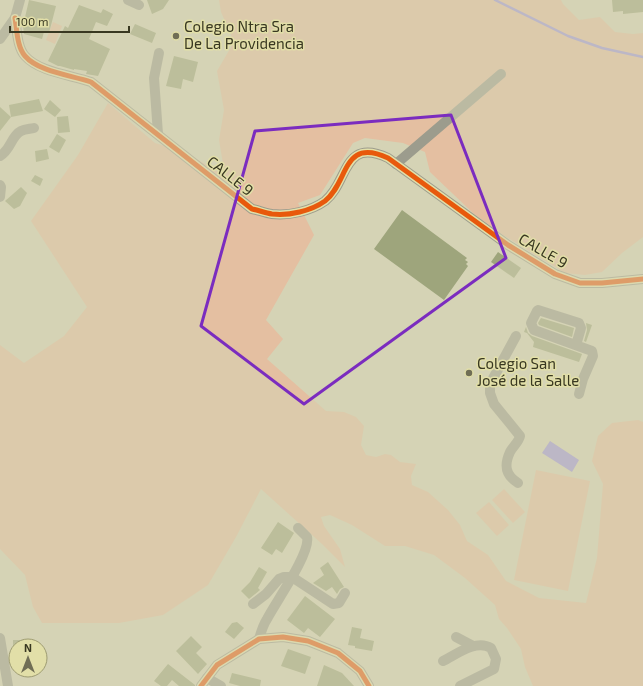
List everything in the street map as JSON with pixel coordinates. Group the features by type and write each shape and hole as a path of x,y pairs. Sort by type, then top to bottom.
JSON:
{"street":[{"path":"0,40 15,18 20,0"},
{"path":"128,0 139,5"},
{"name":"CALLE 9","path":"15,18 17,34 25,56 46,70 91,82 252,209 272,214 290,214 308,210 325,201 332,194 352,159 358,154 373,152 388,158 515,249 555,274 580,283 602,283 643,278"},
{"path":"158,134 154,78 159,53"},
{"path":"396,164 501,74"},
{"path":"0,156 6,154 15,136 21,131 34,128"},
{"path":"0,185 0,197"},
{"path":"576,345 581,328 579,323 538,310 537,311 531,324 534,330 593,352 593,356 583,379 579,394"},
{"path":"516,336 490,384 490,393 494,404 520,436 519,440 510,451 506,466 508,474 518,483"},
{"path":"259,639 267,618 292,577 307,545 307,537 298,528"},
{"path":"253,604 266,594 279,579 284,577 292,577 333,604 339,603 345,593"},
{"path":"221,686 204,682 217,665 259,639 283,636 308,641 338,653 360,671 369,686"},
{"path":"456,637 473,646"},
{"path":"0,638 8,686"},
{"path":"443,661 473,646 482,645 491,648 496,659 494,669 460,686"}],"highlighted area":[{"path":"451,115 506,258 304,404 201,326 255,131"}],"shaded area":[{"path":"219,0 561,0 579,20 600,17 615,32 633,34 643,33 643,237 622,253 602,272 585,275 565,273 503,235 474,214 430,172 425,152 403,143 365,138 353,143 320,195 298,203 314,235 266,320 283,339 267,359 326,411 344,412 356,417 364,426 361,445 366,455 376,457 385,454 391,455 400,462 416,464 411,476 412,485 428,492 448,510 460,525 467,541 488,555 506,581 539,598 586,603 597,558 603,484 592,461 598,436 612,423 638,420 643,422 643,686 533,686 525,667 521,649 499,619 495,605 465,578 434,555 405,546 385,546 352,525 330,515 321,517 324,526 340,549 345,567 322,544 261,489 236,537 208,585 163,615 119,623 42,623 33,607 25,575 0,549 0,345 24,363 64,336 87,307 31,221 78,155 108,103 155,143 185,152 225,176 219,140 224,110 217,71 234,42 221,12"},
{"path":"53,22 62,26 55,44 46,40"},
{"path":"550,441 579,460 572,472 542,453"},
{"path":"536,470 590,481 568,591 514,580"},
{"path":"504,489 525,512 513,523 492,500"},
{"path":"489,502 509,525 497,536 476,513"}],"building":[{"path":"29,0 56,6 49,33 44,32 42,39 24,34 23,26"},
{"path":"147,0 169,0 163,9 152,14"},
{"path":"612,0 643,0 643,12 623,14 623,11 613,12"},
{"path":"79,5 101,13 103,9 113,14 107,26 96,22 89,39 110,49 98,76 86,74 87,71 74,70 58,66 48,61 65,26 68,28"},
{"path":"135,24 156,33 152,43 130,34"},
{"path":"174,56 198,62 193,82 183,79 181,89 166,86"},
{"path":"39,99 43,111 11,117 9,105"},
{"path":"50,100 61,110 55,117 44,109"},
{"path":"0,107 11,117 0,131"},
{"path":"68,116 70,132 58,133 57,117"},
{"path":"57,134 66,140 59,153 49,147"},
{"path":"47,149 49,159 36,162 35,151"},
{"path":"35,175 43,179 40,186 31,181"},
{"path":"21,187 27,193 20,206 14,209 5,201"},
{"path":"402,210 467,258 465,260 468,262 466,264 468,266 444,300 374,249"},
{"path":"498,252 521,268 514,278 491,262"},
{"path":"541,318 574,328 572,337 539,325 538,323"},
{"path":"586,323 592,325 586,342 584,341 587,330"},
{"path":"526,327 528,333 532,336 582,354 579,362 533,347 534,342 527,333 524,332"},
{"path":"278,522 294,533 282,553 276,549 272,555 261,548"},
{"path":"328,562 344,587 340,589 337,594 332,587 326,591 313,583 324,575 320,568"},
{"path":"259,567 267,572 258,588 260,590 249,599 241,591 250,582"},
{"path":"305,596 335,619 320,637 308,628 304,633 287,620"},
{"path":"237,622 244,628 234,639 225,632 232,623"},
{"path":"352,627 362,629 360,638 374,641 372,651 355,648 355,646 348,645"},
{"path":"191,636 202,647 196,653 207,664 198,674 176,651"},
{"path":"288,649 311,657 305,674 281,666"},
{"path":"168,664 195,686 179,686 172,680 167,686 161,686 154,681"},
{"path":"324,665 342,673 354,686 317,686"},
{"path":"232,673 261,680 260,686 240,686 229,683"}],"waterway":[{"path":"495,0 568,36 602,48 643,57"}],"cycle path":[{"path":"15,18 20,48 25,56 31,61 38,66 91,82 252,209 269,214 285,214 313,208 325,201 333,193 348,164 354,157 362,153 373,153 388,158 508,245 555,274 580,283 602,283 643,279"},
{"path":"201,686 217,665 259,639 283,637 308,641 338,653 360,671 369,686"}],"place":[{"name":"Colegio Ntra Sra De La Providencia","path":"176,36"},
{"name":"Colegio San José de la Salle","path":"469,373"}]}
